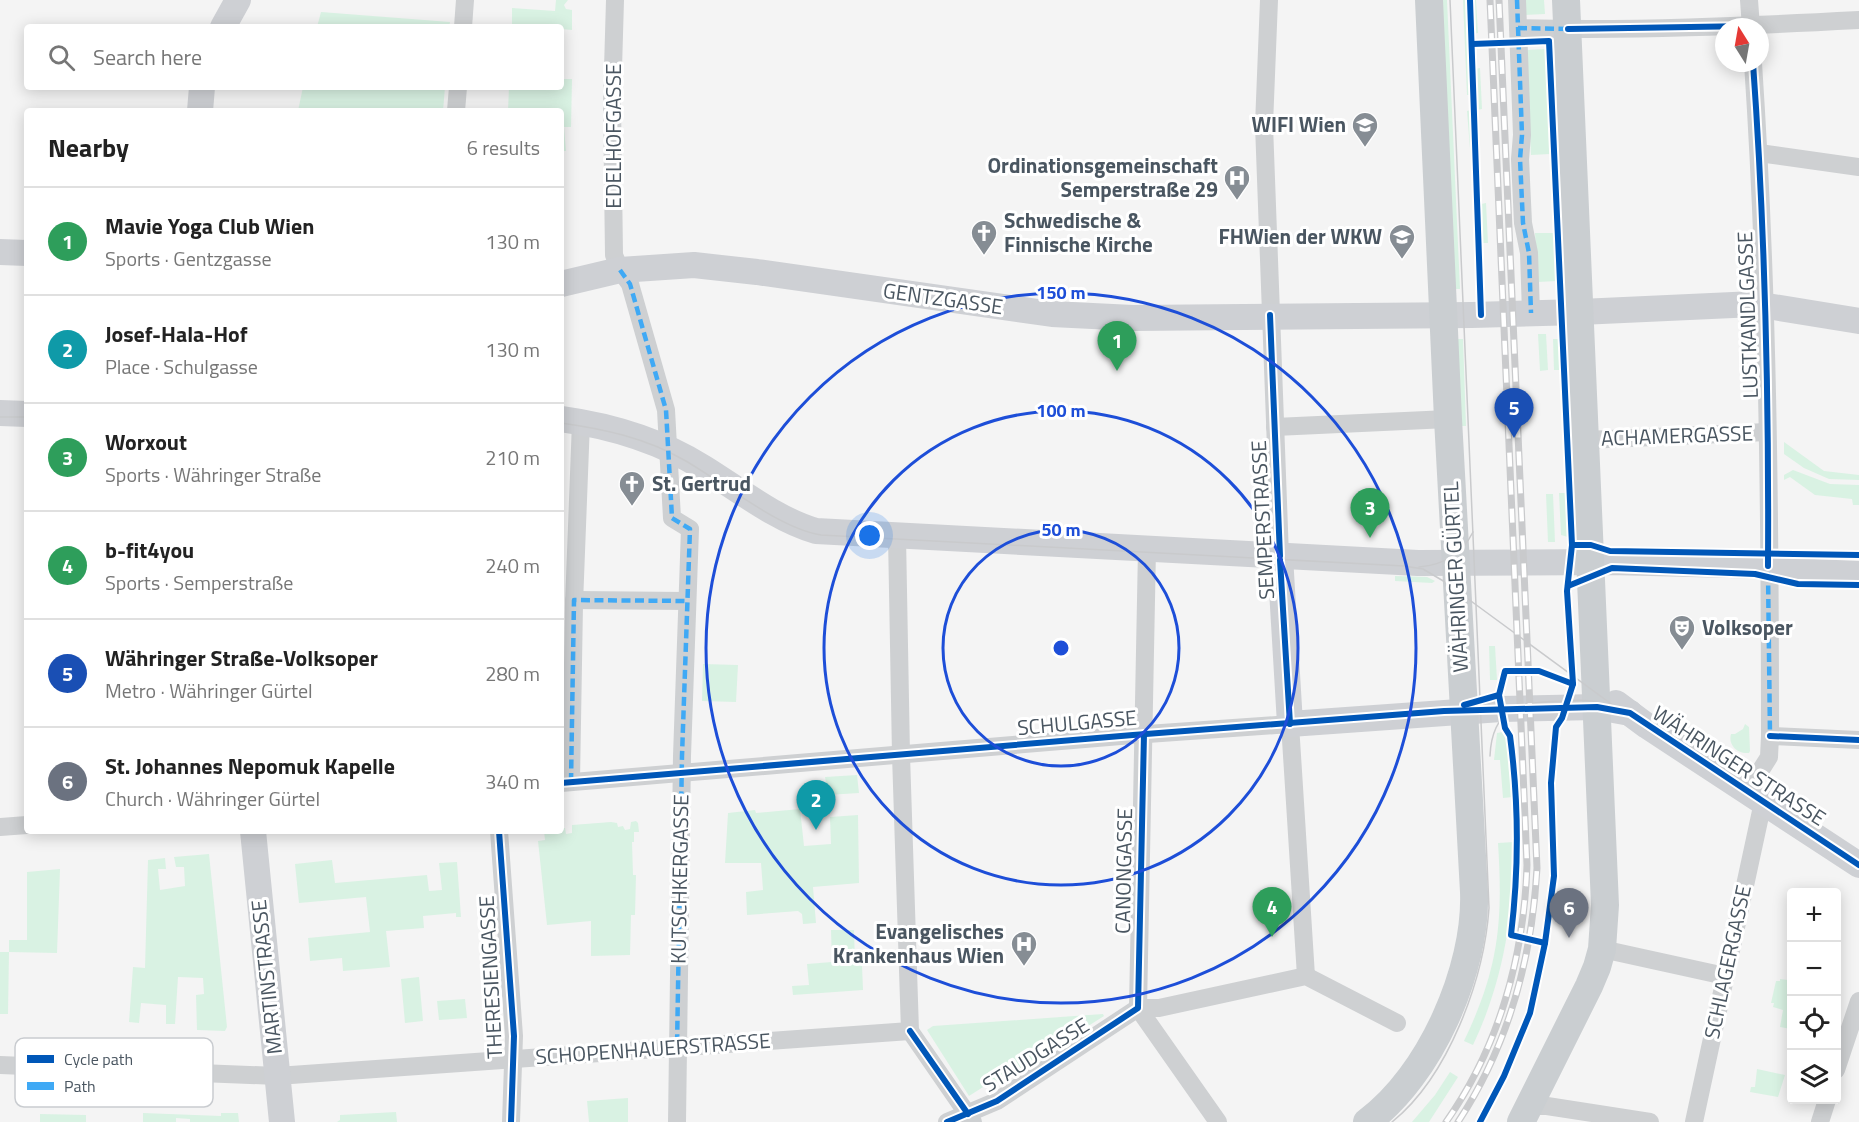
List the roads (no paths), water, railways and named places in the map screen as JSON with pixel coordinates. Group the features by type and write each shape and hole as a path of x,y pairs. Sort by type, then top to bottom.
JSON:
{"main road":[{"path":"224,24 238,0"},
{"name":"WÄHRINGER GÜRTEL","path":"1367,1122 1396,1097 1434,1042 1456,990 1472,937 1474,892 1448,419 1429,0"},
{"path":"1525,1114 1589,986 1602,949 1605,905 1566,0"},
{"path":"200,108 202,90"},
{"path":"0,252 24,253"},
{"name":"GENTZGASSE","path":"564,283 620,270 676,266 727,268 1052,314 1133,318 1531,314 1747,304 1859,321"},
{"path":"0,413 24,414"},
{"path":"571,420 623,430 668,448 786,519 805,528 835,532 1418,563 1592,562 1768,566 1791,571 1859,574"},
{"name":"SEMPERSTRASSE","path":"1280,556 1290,724"},
{"name":"SCHULGASSE","path":"1290,724 1596,698"},
{"name":"WÄHRINGER STRASSE","path":"1596,698 1630,713 1859,865"},
{"name":"MARTINSTRASSE","path":"253,834 282,1122"}],"street":[{"path":"463,24 465,0"},
{"name":"EDELHOFGASSE","path":"615,0 612,104 614,255 620,270"},
{"name":"SEMPERSTRASSE","path":"1269,0 1264,125 1280,556"},
{"path":"1516,0 1523,223 1529,253 1531,314"},
{"path":"1749,0 1750,18"},
{"path":"1769,25 1859,20"},
{"path":"1518,28 1715,27"},
{"name":"LUSTKANDLGASSE","path":"1754,72 1765,306 1770,736"},
{"path":"456,108 458,90"},
{"path":"1759,153 1859,167"},
{"path":"620,270 630,284 666,410 668,448"},
{"path":"1275,427 1448,419"},
{"path":"566,783 574,600 571,420"},
{"name":"ACHAMERGASSE","path":"1586,440 1767,432"},
{"name":"KUTSCHKERGASSE","path":"668,448 672,518 690,529 682,773 677,1122"},
{"path":"897,536 910,1031 970,1118"},
{"name":"CANONGASSE","path":"1138,1008 1147,549"},
{"path":"574,600 687,601"},
{"name":"SEMPERSTRASSE","path":"1290,724 1306,976"},
{"name":"SCHULGASSE","path":"566,783 1144,734 1290,724"},
{"path":"1770,736 1859,740"},
{"name":"SCHLAGERGASSE","path":"1694,1122 1725,975 1755,797 1769,757 1770,736"},
{"path":"0,827 24,825"},
{"name":"THERESIENGASSE","path":"499,834 514,1036 511,1122"},
{"path":"1602,949 1725,975"},
{"path":"1138,1008 1159,1008 1306,976 1397,1023"},
{"path":"1841,1055 1859,1001"},
{"path":"1138,1008 1218,1122"},
{"name":"STAUDGASSE","path":"947,1122 955,1117 970,1118 1138,1008"},
{"name":"SCHOPENHAUERSTRASSE","path":"213,1073 277,1076 910,1031"},
{"name":"SCHOPENHAUERSTRASSE","path":"0,1065 15,1066"},
{"path":"1820,1122 1826,1104"},
{"path":"1525,1114 1547,1106 1650,1122"}],"tram line":[{"path":"1392,1122 1412,1103 1430,1079 1460,1024 1480,965 1489,908 1450,0"},
{"path":"0,417 24,417"},
{"path":"564,423 640,440 670,452 769,514 804,531 821,535 1404,566 1423,569 1445,582 1644,728 1859,869"},
{"path":"1419,567 1436,564 1451,557 1469,540 1473,532"},
{"path":"1490,756 1496,726 1512,710 1535,703 1585,700 1606,705"}],"railway":[{"path":"1446,1122 1481,1063 1505,1000 1521,933 1527,865 1490,0"},
{"path":"1458,1122 1491,1063 1514,1001 1530,935 1537,868 1499,0"}],"place":[{"name":"WIFI Wien","path":"1365,148"},
{"name":"Ordinationsgemeinschaft Semperstraße 29","path":"1237,201"},
{"name":"Schwedische & Finnische Kirche","path":"984,256"},
{"name":"FHWien der WKW","path":"1402,260"},
{"name":"Mavie Yoga Club Wien","path":"1117,371"},
{"name":"Währinger Straße-Volksoper","path":"1514,438"},
{"name":"St. Gertrud","path":"632,507"},
{"name":"Worxout","path":"1370,538"},
{"name":"Volksoper","path":"1682,651"},
{"name":"Josef-Hala-Hof","path":"816,830"},
{"name":"b-fit4you","path":"1272,937"},
{"name":"St. Johannes Nepomuk Kapelle","path":"1569,938"},
{"name":"Evangelisches Krankenhaus Wien","path":"1024,967"}]}
